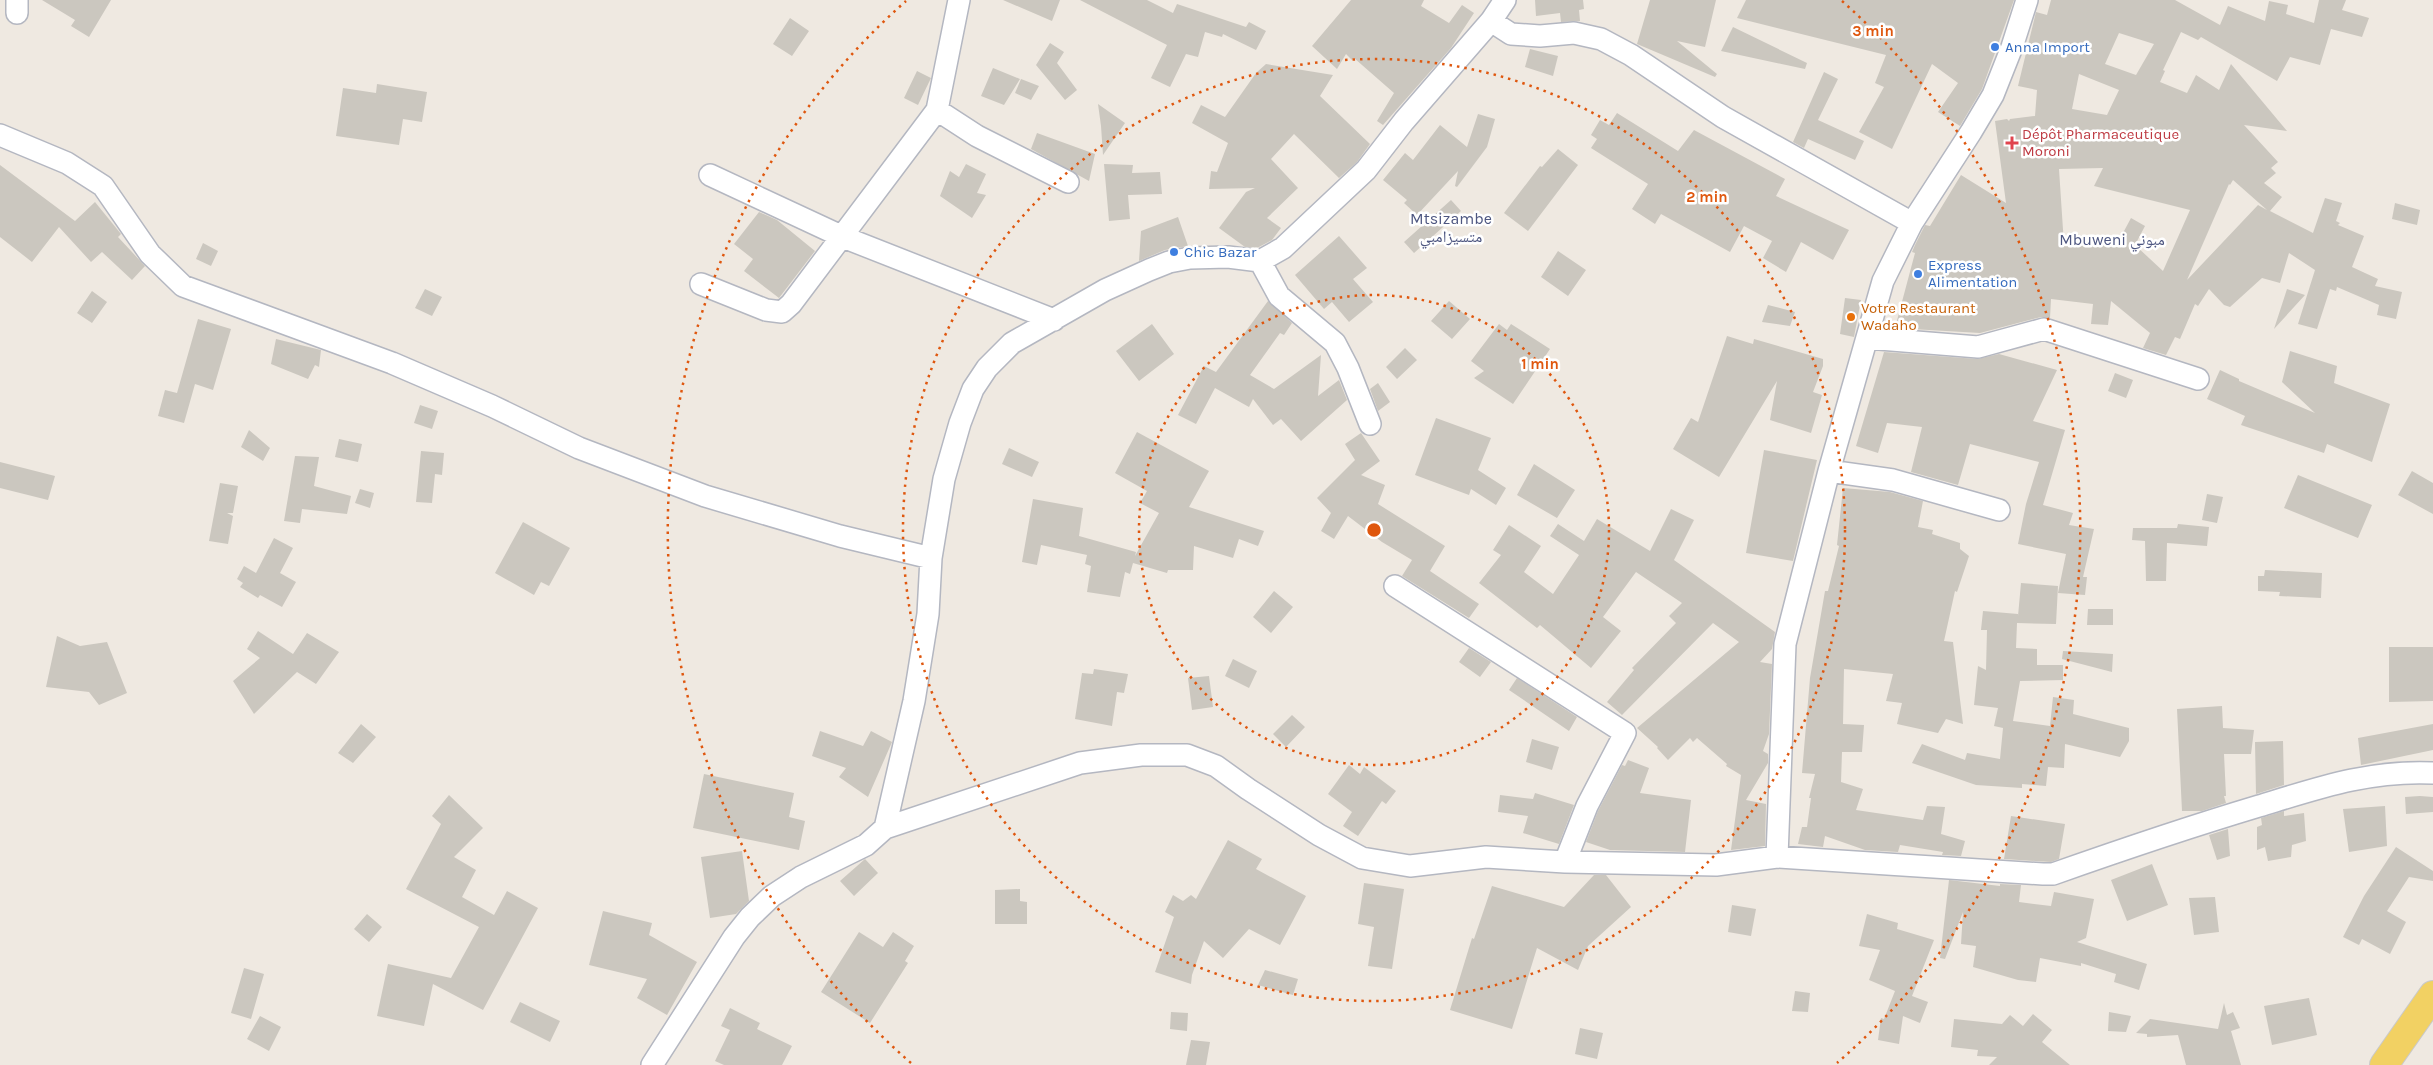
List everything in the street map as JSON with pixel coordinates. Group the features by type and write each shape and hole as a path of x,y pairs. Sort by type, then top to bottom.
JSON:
{"main road":[{"path":"2384,1065 2433,995"}],"street":[{"path":"701,284 766,310 782,312 791,304 937,110 959,0"},
{"path":"885,828 914,701 928,614 931,558 944,478 960,423 973,389 987,368 1012,344 1105,290 1169,262 1190,258 1228,257 1260,261 1283,248 1366,170 1404,121 1491,21 1506,0"},
{"path":"1777,857 1785,644 1829,471 1883,281 1912,223 1993,95 2012,47 2027,0"},
{"path":"1491,21 1511,34 1540,36 1574,33 1601,38 1723,117 1912,223"},
{"path":"937,110 977,136 1068,182"},
{"path":"0,135 67,163 103,186 150,254 184,286 392,363 492,406 578,448 705,496 840,536 931,558"},
{"path":"710,175 843,237 1054,320"},
{"path":"1260,261 1279,296 1335,343 1348,368 1370,424"},
{"path":"1867,338 1978,347 2044,329 2198,379"},
{"path":"1829,471 1893,480 1999,510"},
{"path":"1395,586 1625,733 1587,806 1565,862"},
{"path":"652,1065 734,937 750,917 801,877 866,845 885,828 1080,763 1141,755 1187,755 1216,766 1287,815 1362,858 1410,866 1486,857 1565,862 1716,865 1777,857 2053,874 2182,829 2349,779 2405,772 2433,773"}],"building":[{"path":"42,0 111,0 89,37 71,26 75,20"},
{"path":"1003,0 1060,0 1052,21"},
{"path":"1080,0 1147,0 1173,13 1177,4 1246,27 1249,22 1266,31 1256,50 1223,34 1222,37 1205,32 1198,57 1186,54 1170,87 1151,78 1167,45"},
{"path":"1351,0 1424,0 1421,6 1449,23 1462,5 1474,13 1451,48 1383,125 1377,121 1394,93 1354,58 1352,60 1346,54 1337,69 1312,46"},
{"path":"1535,0 1583,0 1584,9 1579,10 1580,21 1561,22 1560,13 1536,16"},
{"path":"1650,0 1716,0 1705,47 1677,41 1717,74 1715,77 1637,44"},
{"path":"1746,0 2014,0 1982,89 1960,126 1938,112 1958,83 1932,64 1892,149 1859,132 1884,87 1875,83 1886,55 1737,18"},
{"path":"2051,0 2175,0 2220,25 2228,6 2265,21 2269,1 2288,5 2286,14 2314,23 2319,0 2346,0 2342,10 2369,18 2362,37 2331,29 2320,65 2290,57 2277,81 2201,37 2198,40 2181,32 2163,70 2165,71 2160,82 2187,93 2196,75 2219,90 2231,64 2287,131 2244,125 2278,162 2271,168 2276,173 2264,183 2282,197 2270,211 2313,233 2325,198 2342,203 2336,221 2340,223 2338,225 2364,236 2352,267 2378,279 2375,286 2402,292 2396,319 2377,315 2379,305 2337,287 2336,291 2330,289 2317,329 2298,324 2315,270 2289,253 2280,283 2262,278 2230,307 2224,305 2209,289 2198,306 2195,304 2180,339 2175,337 2166,355 2143,348 2150,333 2111,301 2108,325 2091,324 2093,304 2051,299 2050,318 2041,317 1980,333 1895,328 1915,253 1912,252 1915,245 1925,225 1930,226 1961,175 2006,203 1995,121 2007,119 2009,121 2010,119 2035,116 2037,90 2018,86 2036,12 2047,15","holes":["2119,33 2154,44 2136,75 2105,64","2079,74 2119,90 2107,115 2072,109","2103,168 2094,186 2190,210 2163,271 2135,245 2145,226 2131,218 2116,246 2070,232 2064,245 2059,169","2233,180 2267,210 2258,205 2187,280"]},
{"path":"790,18 809,31 792,56 773,44"},
{"path":"1733,27 1807,63 1805,69 1721,51"},
{"path":"1050,43 1064,52 1057,63 1077,90 1065,100 1036,65"},
{"path":"1530,49 1558,56 1553,76 1525,67"},
{"path":"1266,64 1333,75 1320,96 1370,144 1357,162 1339,178 1294,134 1271,159 1298,188 1267,218 1281,228 1272,240 1257,248 1245,247 1219,228 1246,192 1255,188 1209,189 1211,171 1217,172 1228,143 1192,123 1201,105 1225,117 1256,73"},
{"path":"993,68 1020,79 1004,105 981,96"},
{"path":"917,71 931,78 918,105 904,98"},
{"path":"1824,72 1838,79 1818,120 1864,141 1855,160 1808,139 1804,148 1793,142"},
{"path":"1021,79 1039,86 1031,100 1015,93"},
{"path":"377,84 427,92 422,122 403,119 399,145 336,136 343,88 376,93"},
{"path":"1098,104 1125,123 1103,155 1101,126"},
{"path":"1617,113 1678,151 1694,130 1785,179 1776,196 1849,230 1833,260 1801,242 1786,272 1763,258 1772,241 1744,226 1730,252 1661,214 1655,224 1632,209 1648,184 1591,148 1597,139 1591,135 1600,120 1609,125"},
{"path":"1478,114 1495,119 1487,147 1457,187 1455,186 1458,171 1417,215 1404,203 1407,200 1383,180 1405,153 1413,160 1440,125 1467,147"},
{"path":"1037,133 1095,154 1089,181 1031,149"},
{"path":"1558,149 1578,165 1528,231 1504,213 1540,166 1542,167"},
{"path":"966,164 986,174 977,193 986,195 972,218 940,196 950,171 959,177"},
{"path":"1104,164 1133,165 1132,173 1160,172 1162,194 1128,195 1130,219 1109,221"},
{"path":"0,165 75,221 95,202 121,234 118,237 145,266 132,280 102,252 91,262 59,227 32,262 0,237"},
{"path":"1451,200 1461,211 1414,253 1404,242"},
{"path":"2395,203 2420,210 2417,225 2392,219"},
{"path":"759,212 777,220 815,251 779,298 744,271 753,259 734,244"},
{"path":"1178,217 1188,246 1165,250 1139,261 1141,231"},
{"path":"1339,236 1367,268 1353,279 1373,302 1349,322 1332,302 1324,309 1295,275"},
{"path":"203,243 218,251 211,266 196,259"},
{"path":"1558,251 1586,270 1568,296 1541,277"},
{"path":"425,289 442,297 432,316 415,308"},
{"path":"2287,289 2305,295 2274,329"},
{"path":"92,291 107,302 92,323 77,313"},
{"name":"Votre Restaurant Wadaho","path":"1845,298 1861,300 1854,337 1840,334"},
{"path":"1268,301 1292,323 1284,335 1280,333 1250,375 1274,389 1321,355 1318,396 1339,380 1347,400 1301,441 1281,419 1273,425 1253,399 1249,407 1215,388 1196,424 1178,415 1204,366 1216,372"},
{"path":"1449,301 1470,319 1452,339 1431,321"},
{"path":"1768,305 1795,312 1790,326 1762,322"},
{"path":"198,319 231,329 213,390 195,384 184,423 158,416 165,390 177,393"},
{"path":"1152,324 1174,354 1139,381 1116,351"},
{"path":"1499,324 1507,330 1511,324 1550,349 1513,404 1474,378 1484,371 1471,361"},
{"path":"1727,336 1753,344 1754,339 1823,359 1823,366 1813,392 1822,395 1811,433 1770,420 1777,381 1719,477 1673,449 1691,418 1698,422"},
{"path":"276,339 321,350 319,367 315,365 308,379 271,364"},
{"path":"1405,348 1417,360 1397,379 1386,367"},
{"path":"2290,351 2337,366 2334,383 2390,404 2372,462 2327,444 2324,453 2241,425 2245,416 2207,399 2220,370 2239,379 2239,381 2315,413 2282,382"},
{"path":"1884,352 1977,359 1999,354 2057,370 2033,421 2065,430 2043,505 2073,513 2069,525 2094,529 2083,577 2087,577 2085,595 2058,593 2066,554 2018,544 2026,504 2039,462 1970,444 1958,485 1911,472 1922,427 1887,423 1878,453 1856,446"},
{"path":"2115,373 2133,380 2126,398 2108,391"},
{"path":"1378,383 1390,402 1378,411 1370,389"},
{"path":"420,405 438,411 432,429 414,423"},
{"path":"1436,418 1491,438 1478,470 1506,488 1496,505 1471,489 1469,495 1415,475"},
{"path":"249,430 270,448 263,461 241,447"},
{"path":"1137,432 1209,471 1189,507 1264,531 1258,546 1239,539 1233,558 1194,546 1193,570 1168,570 1167,573 1133,563 1130,574 1125,572 1120,597 1087,592 1091,566 1085,564 1087,555 1041,545 1037,565 1022,562 1033,499 1083,508 1079,536 1136,552 1135,556 1159,513 1140,503 1147,491 1115,473"},
{"path":"1361,433 1380,461 1361,475 1385,485 1378,504 1445,546 1430,571 1479,604 1469,618 1402,576 1412,560 1382,542 1348,516 1334,539 1321,531 1331,513 1317,498 1355,460 1345,444"},
{"path":"339,439 362,444 358,462 335,457"},
{"path":"1009,448 1039,462 1032,477 1002,464"},
{"path":"1764,450 1817,460 1793,561 1746,553"},
{"path":"421,451 444,453 442,475 435,474 432,503 416,502"},
{"path":"295,456 319,457 314,486 351,496 347,514 302,509 300,523 284,521"},
{"path":"0,462 55,476 48,500 0,488"},
{"path":"1534,464 1575,490 1557,518 1517,495"},
{"path":"2412,471 2433,483 2433,514 2398,495"},
{"path":"2298,475 2372,505 2358,538 2284,508"},
{"path":"220,483 238,486 233,513 227,513 233,516 228,544 209,541"},
{"path":"1843,488 1890,492 1923,501 1918,527 1933,530 1932,534 1960,543 1960,549 1969,556 1957,592 1955,591 1944,641 1953,642 1963,724 1946,719 1938,733 1897,724 1902,703 1886,701 1893,674 1844,669 1843,724 1864,725 1862,752 1842,752 1841,782 1863,789 1856,810 1923,820 1927,806 1945,807 1941,834 1965,841 1961,856 1942,855 1943,852 1900,845 1898,852 1865,850 1825,836 1823,847 1798,844 1802,827 1807,827 1811,798 1809,798 1815,774 1802,773 1810,678 1825,591 1828,591 1839,546 1837,545"},
{"path":"360,489 374,493 370,508 355,503"},
{"path":"2207,494 2223,497 2217,523 2202,520"},
{"path":"1671,509 1694,520 1674,560 1775,632 1772,649 1760,662 1772,664 1769,734 1763,751 1768,754 1768,763 1746,800 1766,804 1765,846 1731,850 1741,775 1726,766 1727,764 1697,738 1693,742 1690,738 1668,760 1658,747 1637,728 1739,642 1713,623 1622,715 1607,702 1634,670 1632,668 1676,623 1669,616 1682,603 1636,572 1603,617 1621,631 1591,668 1540,625 1537,628 1479,583 1501,555 1493,550 1509,525 1541,546 1524,572 1553,594 1579,555 1550,536 1558,524 1584,541 1597,519 1650,551"},
{"path":"523,522 570,548 549,586 541,582 534,595 495,573"},
{"path":"2178,524 2209,527 2207,546 2167,543 2166,581 2146,581 2145,541 2132,540 2133,528 2177,528"},
{"path":"274,538 293,548 280,573 296,582 282,607 260,595 258,598 240,587 243,583 237,579 244,566 256,573"},
{"path":"2265,570 2322,573 2321,598 2279,596 2280,592 2258,591 2258,576 2264,576"},
{"path":"2021,583 2058,586 2056,624 2017,623 2016,648 2037,649 2037,665 2063,665 2063,680 2020,681 2013,721 2050,726 2053,697 2074,700 2073,714 2129,728 2129,741 2120,757 2065,744 2064,768 2048,767 2046,786 2022,784 2022,788 1976,785 1912,763 1922,744 1965,760 1967,753 2000,759 2003,728 1994,726 1998,708 1974,705 1978,666 1986,670 1987,630 1981,630 1983,611 2018,614 2018,616"},
{"path":"1274,591 1293,607 1271,633 1253,617"},
{"path":"2088,609 2113,609 2113,625 2087,625"},
{"path":"258,631 293,654 307,633 339,652 316,684 297,672 254,714 233,681 260,658 247,649"},
{"path":"57,636 80,646 107,642 127,693 99,705 89,692 46,687"},
{"path":"2389,647 2433,647 2433,701 2389,702"},
{"path":"1469,648 1491,662 1480,677 1459,662"},
{"path":"2063,651 2113,654 2112,672 2062,659"},
{"path":"1233,659 1257,671 1249,688 1225,676"},
{"path":"1094,669 1128,674 1124,693 1117,692 1112,726 1075,719 1082,673 1093,674"},
{"path":"1209,676 1213,707 1192,710 1188,678"},
{"path":"1517,678 1577,717 1569,731 1509,690"},
{"path":"2222,706 2223,728 2254,730 2251,754 2224,754 2226,796 2224,796 2226,803 2202,811 2182,811 2177,709"},
{"path":"1292,715 1305,727 1286,747 1273,734"},
{"path":"361,724 376,737 353,763 338,753"},
{"path":"2433,724 2433,750 2361,765 2358,738"},
{"path":"820,731 863,746 871,731 892,742 868,797 839,777 846,768 812,756"},
{"path":"1532,739 1559,747 1552,770 1526,762"},
{"path":"2283,741 2284,785 2256,794 2255,742"},
{"path":"1628,760 1649,768 1640,793 1691,800 1685,852 1610,850 1586,842 1598,811 1622,765 1625,766"},
{"path":"1349,765 1360,774 1364,767 1396,791 1386,804 1382,801 1358,836 1343,826 1352,812 1328,794"},
{"path":"704,774 794,793 789,817 805,821 799,850 693,828"},
{"path":"1535,793 1574,805 1559,844 1523,833 1528,816 1498,812 1500,795 1533,799"},
{"path":"449,795 483,828 454,857 476,870 462,897 494,915 507,891 538,908 483,1010 433,984 424,1026 377,1016 388,964 451,978 479,927 406,889 441,824 432,816"},
{"path":"2405,797 2433,797 2433,812 2406,814"},
{"path":"2385,806 2387,846 2349,852 2343,809"},
{"path":"2284,811 2284,816 2304,813 2306,841 2292,845 2291,857 2268,861 2265,847 2257,850 2257,827 2262,825 2261,818"},
{"path":"2011,816 2065,824 2059,859 2051,862 2004,859"},
{"path":"2228,829 2230,856 2217,860 2209,835"},
{"path":"1228,840 1262,859 1256,869 1306,896 1280,945 1249,929 1223,958 1204,941 1192,975 1191,984 1155,972 1174,917 1165,912 1173,895 1183,901 1191,895 1196,899"},
{"path":"2396,847 2433,871 2433,881 2409,877 2387,911 2406,922 2390,954 2362,939 2359,945 2343,937 2364,896"},
{"path":"742,851 749,901 736,914 710,918 701,857"},
{"path":"865,859 878,873 854,896 840,881"},
{"path":"2152,864 2168,905 2127,921 2111,880"},
{"path":"1594,875 1606,875 1631,907 1588,946 1578,970 1537,948 1512,1029 1450,1010 1472,938 1474,939 1492,886 1564,907"},
{"path":"1949,880 2000,886 2000,884 2021,885 2019,902 2051,906 2054,892 2094,899 2086,938 2077,942 2147,964 2139,990 2114,982 2116,974 2081,963 2081,966 2040,958 2036,982 2018,980 1973,967 1976,946 1961,944 1963,912 1945,959 1940,958"},
{"path":"1364,883 1404,889 1392,969 1368,966 1374,927 1358,924"},
{"path":"1020,889 1020,901 1027,902 1027,924 995,924 995,890"},
{"path":"2215,897 2219,932 2194,935 2189,898"},
{"path":"1732,905 1756,909 1751,936 1728,932"},
{"path":"603,911 652,923 649,935 697,962 667,1015 637,998 647,979 589,965"},
{"path":"367,914 382,927 369,942 354,929"},
{"path":"1867,914 1898,923 1897,929 1934,940 1912,996 1928,1002 1920,1023 1903,1016 1899,1044 1878,1040 1881,1018 1884,1019 1895,991 1869,980 1880,950 1859,946"},
{"path":"859,932 883,947 893,932 914,946 905,961 908,963 870,1023 821,992"},
{"path":"244,968 264,974 251,1019 231,1013"},
{"path":"1265,970 1298,979 1293,995 1258,985"},
{"path":"1795,991 1810,993 1808,1012 1792,1011"},
{"path":"2309,998 2317,1035 2272,1045 2264,1006"},
{"path":"520,1002 560,1021 550,1042 510,1022"},
{"path":"2224,1003 2227,1015 2233,1012 2240,1028 2231,1031 2241,1065 2186,1065 2178,1035 2147,1037 2147,1034 2136,1033 2150,1019 2218,1029"},
{"path":"730,1008 760,1023 757,1029 792,1046 782,1065 724,1065 715,1061 730,1030 721,1026"},
{"path":"1171,1012 1188,1013 1187,1031 1170,1029"},
{"path":"2109,1012 2131,1016 2126,1032 2108,1031"},
{"path":"2033,1014 2052,1030 2042,1042 2070,1065 1989,1065 1997,1057 1977,1056 1978,1050 1951,1047 1954,1019 2002,1024 2010,1015 2023,1026"},
{"path":"260,1016 281,1027 269,1051 247,1039"},
{"path":"1580,1028 1603,1033 1597,1059 1575,1054"},
{"path":"1191,1040 1210,1042 1206,1065 1186,1065"}],"place":[{"name":"Anna Import","path":"1995,47"},
{"name":"Dépôt Pharmaceutique Moroni","path":"2012,143"},
{"name":"Chic Bazar","path":"1174,252"},
{"name":"Express Alimentation","path":"1918,274"},
{"name":"Votre Restaurant Wadaho","path":"1851,317"}],"district":[{"name":"Mtsizambe متسيزامبي","path":"1451,227"},
{"name":"Mbuweni مبوني","path":"2112,239"}]}
